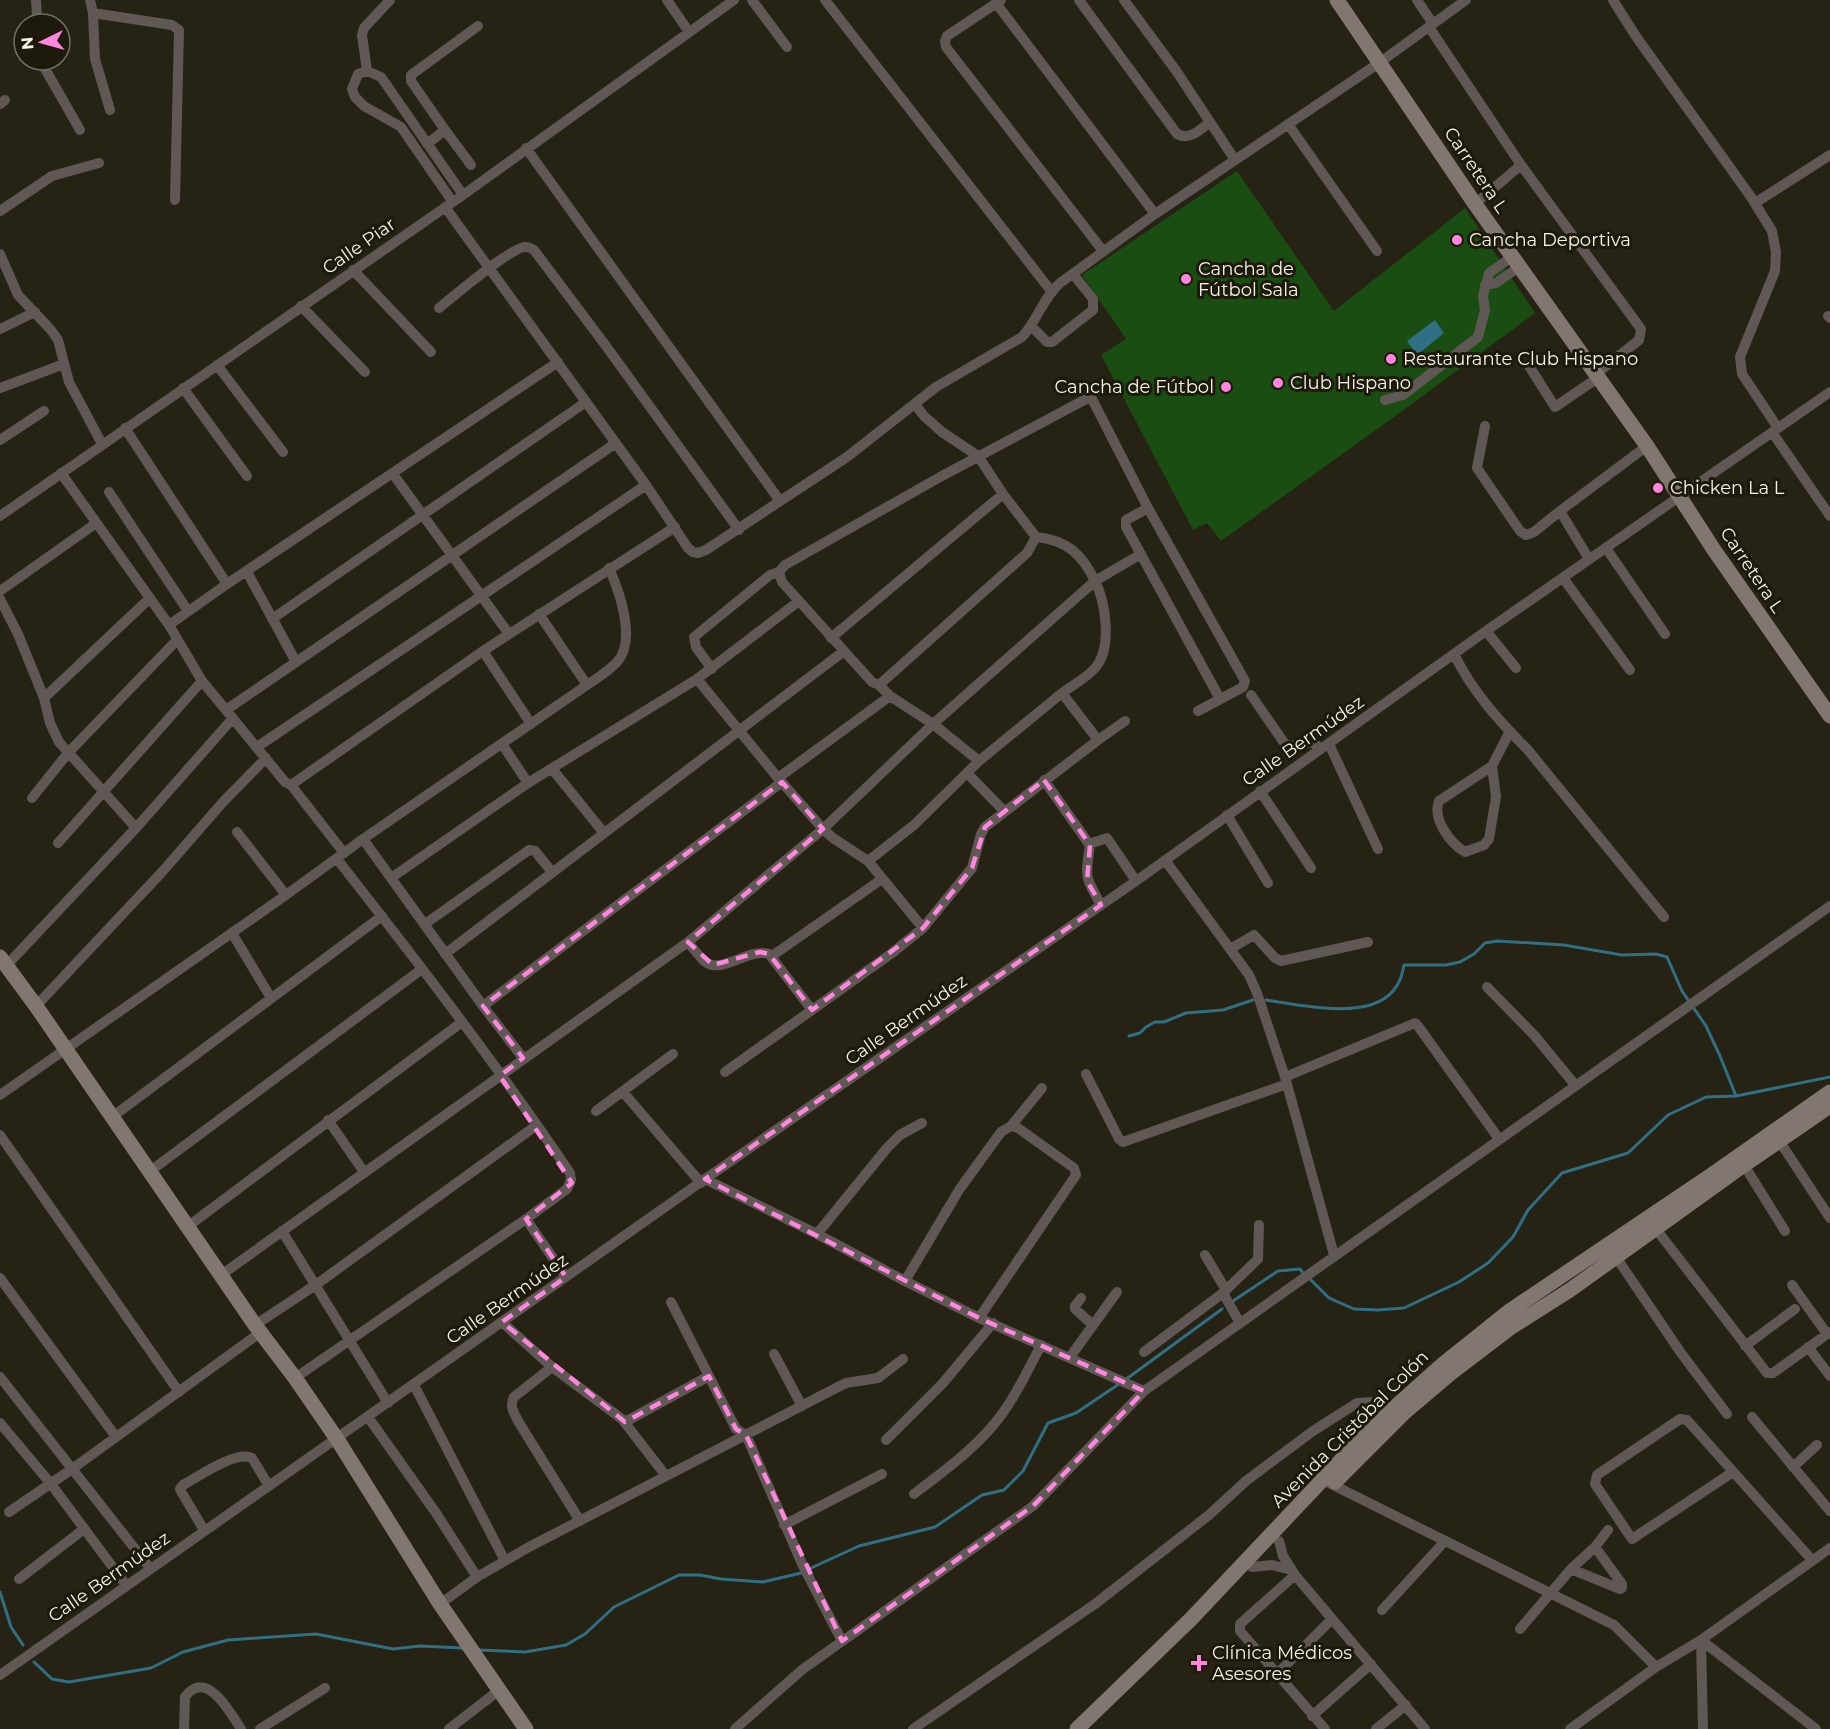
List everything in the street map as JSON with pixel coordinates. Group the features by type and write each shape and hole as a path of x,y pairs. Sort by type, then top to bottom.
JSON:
{"street":[{"path":"90,0 93,13 95,60 111,110"},
{"path":"367,71 362,35 364,28 390,0"},
{"path":"667,0 689,32"},
{"name":"Calle Piar","path":"0,516 463,195 734,0"},
{"path":"752,0 787,47"},
{"path":"825,0 1051,291"},
{"path":"1079,0 1177,134 1188,137 1210,122"},
{"path":"1124,0 1177,72 1235,160"},
{"name":"Carretera L","path":"1337,0 1515,262 1647,446 1714,550 1830,716"},
{"path":"1417,0 1521,165 1641,329 1639,340 1598,376 1555,407 1528,366"},
{"path":"463,195 381,77 367,71 358,74 352,89 355,97 364,106 401,127 488,268 646,485 688,548 698,553 739,530 847,457 936,387 1022,338 1032,327 1051,291 1103,251 1379,63 1466,0"},
{"path":"1613,0 1635,35 1755,203 1772,231 1776,261 1774,271 1740,357 1740,366 1775,430 1830,516"},
{"path":"1103,251 946,47 947,36 998,2 1155,214"},
{"path":"93,13 172,25 178,30 175,200"},
{"path":"471,165 411,81 411,75 478,26"},
{"path":"47,72 80,130"},
{"path":"1288,124 1377,251"},
{"path":"427,144 445,130"},
{"path":"526,148 780,501"},
{"path":"1755,203 1830,155"},
{"path":"0,211 52,176 99,163"},
{"path":"1475,204 1521,165"},
{"path":"439,308 488,268 521,248 528,247 537,252 739,530"},
{"path":"0,254 18,295 58,340 74,394 102,444"},
{"path":"1385,400 1403,395 1478,337 1485,310 1483,296 1489,273 1515,262"},
{"path":"353,270 431,352"},
{"path":"1032,327 1047,342 1052,342 1093,310 1093,299 1073,274"},
{"path":"302,306 365,372"},
{"path":"0,329 35,312"},
{"path":"169,626 227,584 558,362"},
{"path":"0,388 64,364"},
{"path":"217,364 283,452"},
{"path":"183,388 247,476"},
{"name":"Calle Bermúdez","path":"0,1675 703,1181 1136,881 1679,495 1830,392"},
{"path":"712,669 696,647 694,637 770,575 779,572 785,565 978,456 1090,398 1148,508 1245,681 1243,687 1198,711"},
{"path":"272,619 586,402"},
{"path":"868,861 914,825 979,761 1062,693 1094,670 1101,660 1104,648 1104,605 1088,566 1078,553 1058,542 1036,537 978,456 942,432 924,416 915,404"},
{"path":"0,440 44,411"},
{"path":"1485,426 1477,468 1520,531 1526,535 1647,446"},
{"path":"125,428 227,584"},
{"path":"526,1729 440,1604 337,1439 3,962 136,828 230,714 296,662 616,443"},
{"path":"61,473 169,626 202,681 285,782 291,785 382,916 462,1022 570,1173 571,1180 567,1189 295,1378"},
{"path":"393,474 509,634"},
{"path":"257,747 646,485"},
{"path":"109,492 188,611"},
{"path":"831,638 1003,494"},
{"path":"1148,508 1126,520 1125,524 1220,699"},
{"path":"1560,511 1589,559"},
{"path":"0,591 95,524"},
{"path":"291,785 483,651 675,527"},
{"path":"879,685 1027,553 1036,537"},
{"path":"1606,548 1665,634"},
{"path":"221,1275 688,942 823,829 933,724 1095,581 1141,554"},
{"path":"0,1095 619,661 624,648 625,612 609,568"},
{"path":"247,572 296,662"},
{"path":"779,572 782,582 872,682 933,724 979,761"},
{"path":"1563,578 1630,670"},
{"path":"0,599 18,634 59,742 136,828"},
{"path":"44,698 149,599"},
{"path":"391,878 528,783 553,770 712,669 799,601"},
{"path":"539,614 587,685"},
{"path":"1486,631 1516,668"},
{"path":"32,798 68,753 177,640"},
{"path":"483,651 531,724"},
{"path":"445,954 844,651"},
{"path":"1454,654 1468,681 1509,733 1528,750 1664,917"},
{"path":"697,679 823,829 868,861 923,928"},
{"path":"58,843 202,681"},
{"path":"1062,693 1098,740"},
{"path":"1251,695 1285,744 1290,746 1312,742 1325,746 1378,849"},
{"path":"483,1006 890,696"},
{"path":"725,1072 923,928 972,868 981,834 986,827 1044,780 1125,721"},
{"path":"1492,766 1496,797 1489,839 1474,851 1465,852 1456,846 1445,831 1437,806 1443,797 1492,766 1509,733"},
{"path":"502,744 528,783"},
{"path":"36,1006 266,758"},
{"path":"553,770 604,833"},
{"path":"967,773 1004,811"},
{"path":"1044,780 1090,845 1087,881 1101,905"},
{"path":"1260,791 1311,868"},
{"path":"1227,815 1268,883"},
{"path":"237,832 286,895"},
{"path":"1090,845 1107,838 1136,881"},
{"path":"363,839 523,1058"},
{"path":"425,924 529,850 536,851 552,872"},
{"path":"1165,860 1249,975 1257,993 1286,1080 1334,1255"},
{"path":"772,956 882,879"},
{"path":"735,1729 803,1669 1033,1506 1144,1391 1830,906"},
{"path":"112,1117 382,916"},
{"path":"232,933 271,998"},
{"path":"1234,954 1245,952 1246,939 1252,935 1257,936 1275,958 1281,961 1368,942"},
{"path":"688,942 703,960 713,965 766,952 772,956 812,1010"},
{"path":"148,1172 422,969"},
{"path":"1487,987 1534,1035 1576,1086"},
{"path":"187,1227 462,1022"},
{"path":"1086,1074 1119,1139 1123,1142 1286,1080 1415,1023 1499,1139"},
{"path":"596,1111 673,1054"},
{"path":"905,1281 959,1190 1001,1132 1011,1126 1042,1088"},
{"path":"623,1092 703,1181 817,1234 980,1318 1144,1391"},
{"name":"Avenida Cristóbal Colón","path":"1090,1729 1279,1541 1396,1406 1443,1364 1508,1312 1830,1092"},
{"name":"Avenida Cristóbal Colón","path":"1077,1729 1327,1483 1451,1373 1510,1328 1570,1290 1830,1106"},
{"path":"328,1120 364,1172"},
{"path":"817,1234 887,1148 900,1136 922,1123"},
{"path":"9,1512 179,1392 258,1328 537,1125"},
{"path":"980,1318 1076,1175 1074,1168 1018,1128 1011,1126"},
{"path":"0,1135 179,1392"},
{"path":"1780,1142 1830,1218"},
{"path":"1744,1165 1785,1231"},
{"path":"526,1219 566,1278"},
{"path":"1143,1352 1224,1292 1257,1259 1259,1225"},
{"path":"1656,1229 1767,1373 1773,1373 1828,1333 1792,1285"},
{"path":"282,1231 317,1284 388,1403"},
{"path":"1205,1255 1240,1323"},
{"path":"1616,1257 1681,1353 1727,1414"},
{"path":"0,1278 116,1437"},
{"path":"1070,1357 1117,1292"},
{"path":"1081,1298 1075,1309 1093,1325"},
{"path":"671,1302 736,1429 746,1435 803,1566 842,1641"},
{"path":"1745,1346 1795,1309"},
{"path":"502,1322 552,1367 625,1422 666,1476"},
{"path":"886,1440 943,1383 993,1323"},
{"path":"914,1494 959,1459 1001,1415 1016,1394 1041,1345"},
{"path":"1808,1347 1830,1376"},
{"path":"774,1354 802,1406"},
{"path":"440,1604 477,1577 580,1521 846,1383 878,1378 903,1359"},
{"path":"552,1367 514,1397 511,1402 518,1421 580,1521"},
{"path":"625,1422 709,1376"},
{"path":"0,1377 150,1568"},
{"path":"414,1384 505,1561"},
{"path":"913,1729 1095,1604 1201,1521 1246,1481 1313,1431 1357,1403 1372,1402 1396,1406"},
{"path":"368,1417 436,1513 477,1577"},
{"path":"1752,1417 1830,1511"},
{"path":"1732,1472 1632,1539 1595,1484 1597,1475 1680,1419 1687,1420 1812,1560"},
{"path":"0,1423 51,1484 126,1585"},
{"path":"1793,1467 1817,1445"},
{"path":"204,1530 180,1489 183,1485 232,1458 248,1456 252,1458 269,1486"},
{"path":"784,1525 882,1474"},
{"path":"1327,1483 1614,1625 1656,1667"},
{"path":"19,1579 84,1529"},
{"path":"1520,1629 1608,1530"},
{"path":"1279,1541 1283,1556 1293,1572 1425,1729"},
{"path":"1382,1610 1445,1541"},
{"path":"1571,1569 1622,1588 1622,1584 1595,1547"},
{"path":"1570,1729 1656,1667 1701,1640 1830,1548"},
{"path":"1252,1567 1272,1565 1293,1572"},
{"path":"1293,1572 1239,1627 1324,1729"},
{"path":"1277,1674 1332,1619"},
{"path":"1701,1640 1701,1728"},
{"path":"1701,1640 1816,1729"},
{"path":"1312,1716 1371,1664"},
{"path":"184,1729 185,1697 194,1689 202,1686 210,1689 241,1729"},
{"path":"260,1729 325,1688"},
{"path":"449,1729 498,1691"},
{"path":"1376,1729 1407,1705"}],"highlighted area":[{"path":"1044,780 1090,845 1087,881 1101,905 705,1179 979,1318 1144,1391 1033,1506 842,1641 746,1435 736,1429 709,1376 625,1422 502,1322 566,1277 526,1219 572,1183 500,1076 523,1058 483,1006 782,782 823,829 688,942 713,965 760,952 769,954 812,1010 923,928 972,868 985,827"}],"green space":[{"name":"Club Hispano","path":"1237,171 1334,311 1465,208 1535,313 1221,541 1207,523 1193,530 1101,355 1126,339 1082,275"}],"water":[{"path":"1435,320 1444,333 1417,355 1407,341"}],"waterway":[{"path":"1266,1000 1332,1009 1367,1006 1382,1000 1393,991 1404,965 1446,965 1460,962 1474,954 1485,943 1497,941 1564,945 1622,955 1656,954 1667,957 1682,991 1706,1026 1736,1096"},
{"path":"1129,1036 1140,1033 1155,1022 1164,1022 1186,1013 1223,1010 1253,1000"},
{"path":"1309,1278 1329,1298 1354,1309 1404,1308 1459,1282 1488,1263 1513,1237 1528,1210 1562,1173 1628,1153 1668,1115 1706,1097 1736,1096 1830,1077"},
{"path":"1233,1301 1278,1271 1300,1269 1304,1274"},
{"path":"1125,1380 1222,1309"},
{"path":"811,1568 859,1546 935,1527 982,1495 1004,1490 1023,1471 1048,1423 1076,1413 1119,1384"},
{"path":"478,1650 525,1652 566,1645 585,1634 614,1607 679,1575 763,1582 801,1573"},
{"path":"0,1592 11,1627 23,1645"},
{"path":"34,1662 52,1679 69,1682 151,1668 183,1652 228,1640 316,1634 393,1649 420,1646 463,1648"}],"place":[{"name":"Cancha Deportiva","path":"1457,240"},
{"name":"Cancha de Fútbol Sala","path":"1186,279"},
{"name":"Restaurante Club Hispano","path":"1391,359"},
{"name":"Club Hispano","path":"1278,383"},
{"name":"Cancha de Fútbol","path":"1226,387"},
{"name":"Chicken La L","path":"1658,488"},
{"name":"Clínica Médicos Asesores","path":"1199,1663"}]}
